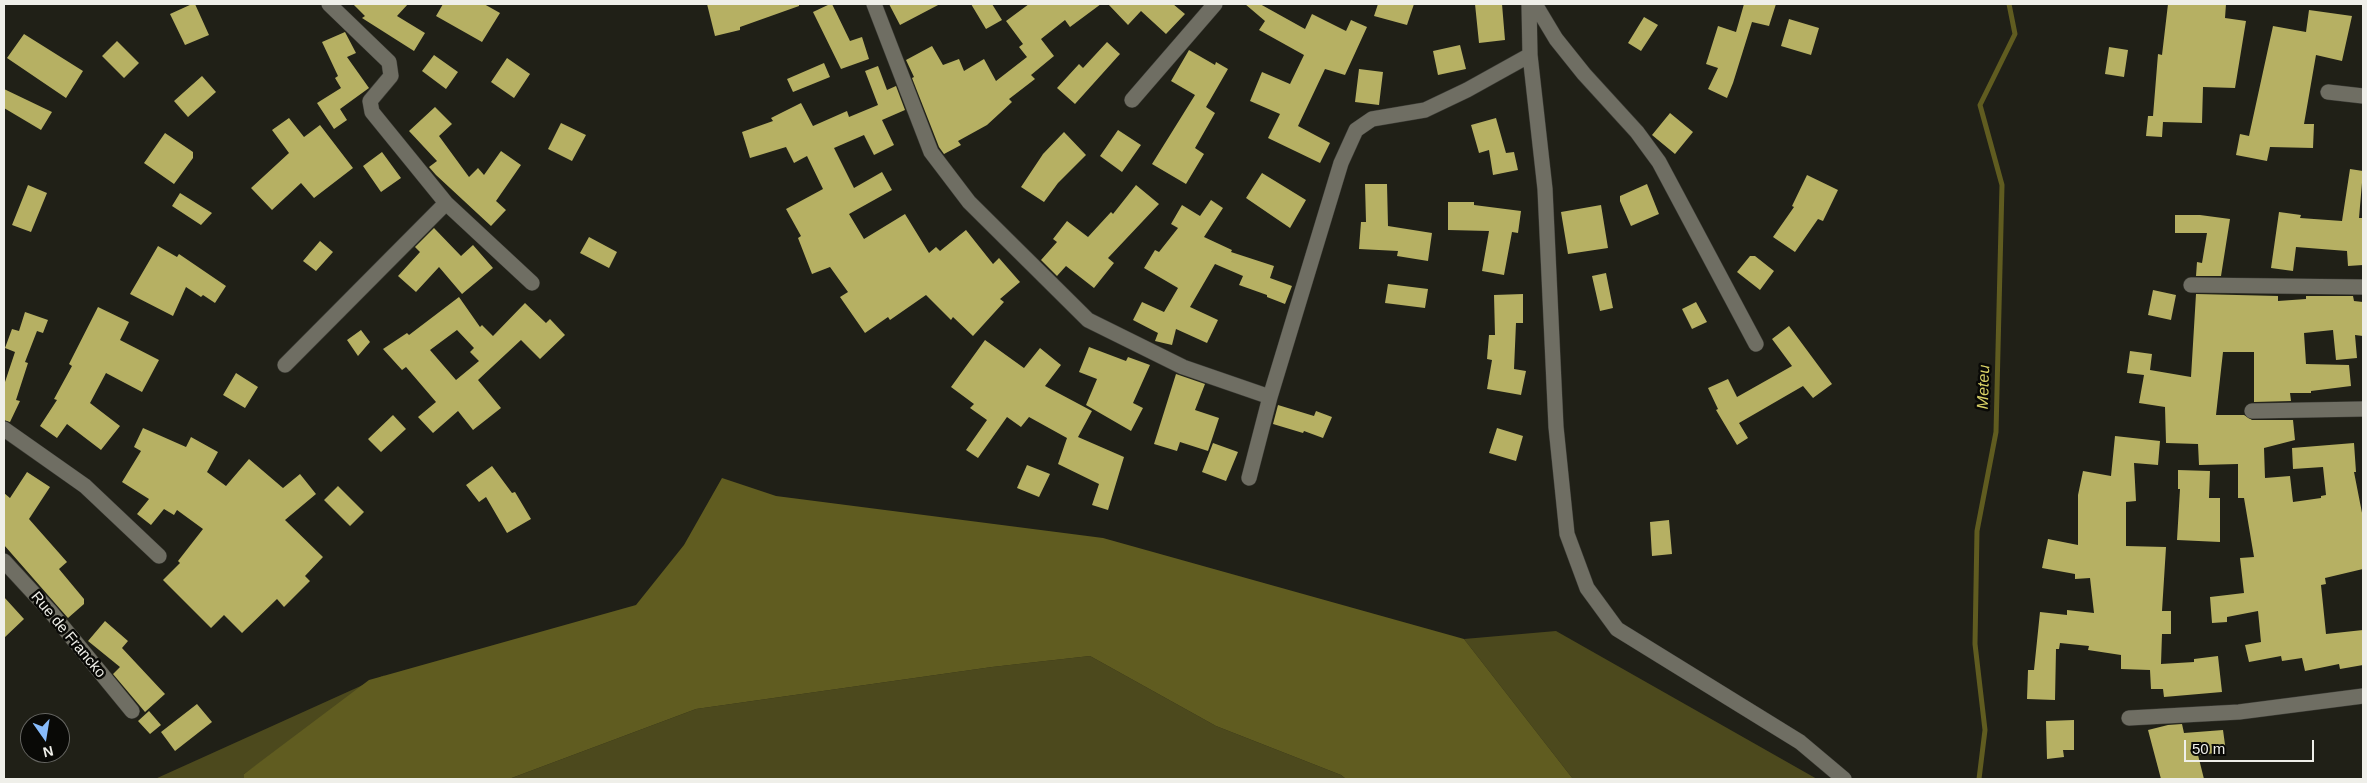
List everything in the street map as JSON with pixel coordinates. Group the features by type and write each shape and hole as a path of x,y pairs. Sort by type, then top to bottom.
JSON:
{"street":[{"path":"329,4 389,62 391,76 370,101 372,112 446,203 532,283"},
{"path":"874,4 931,152 969,202 983,216 1088,320 1184,367 1270,397"},
{"path":"1132,100 1215,4"},
{"path":"1529,4 1530,55 1545,189 1557,437 1567,534 1587,588 1617,629 1800,742 1844,779"},
{"path":"1535,4 1556,39 1584,74 1637,132 1659,162 1756,344"},
{"path":"1249,478 1270,397 1341,163 1356,130 1372,120 1425,110 1467,90 1530,55"},
{"path":"2328,92 2363,96"},
{"path":"284,365 446,203"},
{"path":"2191,285 2363,288"},
{"path":"2252,411 2363,409"},
{"path":"4,429 85,486 159,556"},
{"name":"Rue de Francko","path":"4,561 50,611 132,711"},
{"path":"2129,718 2239,712 2363,696"}],"shaded area":[{"path":"722,478 776,496 1103,538 1464,639 1573,779 1346,779 1341,775 1216,726 1090,656 992,667 696,709 509,779 244,779 244,774 369,680 636,605 684,545"},
{"path":"1556,631 1817,779 1573,779 1464,639"},
{"path":"1090,656 1216,726 1341,775 1346,779 509,779 696,709 992,667"},
{"path":"385,675 244,774 244,779 155,779"}],"building":[{"path":"195,4 209,35 185,45 170,14"},
{"path":"353,4 408,4 397,16 425,33 414,51 362,18 365,16"},
{"path":"443,4 484,4 500,13 482,42 436,16"},
{"path":"707,4 799,4 799,6 740,27 740,30 715,36"},
{"path":"832,4 850,41 862,37 869,59 841,69 813,12"},
{"path":"889,4 940,4 900,25"},
{"path":"971,4 992,4 1002,20 986,29"},
{"path":"1029,4 1101,4 1070,27 1065,20 1041,39 1054,56 1031,75 1035,79 1009,99 1012,102 987,125 958,141 961,145 944,154 939,147 906,60 932,46 943,65 959,59 964,71 984,59 996,81 1027,57 1019,47 1023,44 1006,21"},
{"path":"1108,4 1173,4 1185,14 1166,34 1141,11 1128,25"},
{"path":"1245,4 1260,4 1305,29 1312,14 1346,31 1351,20 1367,27 1345,75 1325,69 1298,126 1330,143 1320,163 1268,138 1280,114 1250,101 1262,72 1290,84 1304,55 1259,30 1265,21"},
{"path":"1378,4 1414,4 1407,25 1374,16"},
{"path":"1475,4 1502,4 1505,40 1479,43"},
{"path":"1744,4 1776,4 1769,26 1752,22 1727,98 1708,89 1718,68 1706,64 1718,26 1736,32"},
{"path":"2168,4 2226,4 2225,18 2246,21 2235,88 2203,87 2202,123 2163,122 2162,137 2146,136 2148,116 2153,116 2158,54 2162,55"},
{"path":"2309,10 2352,16 2342,61 2316,55 2304,124 2314,124 2313,148 2270,147 2267,161 2236,155 2240,134 2249,136 2273,26 2306,32"},
{"path":"1644,17 1658,25 1641,51 1628,43"},
{"path":"1789,19 1819,28 1811,55 1781,46"},
{"path":"345,32 356,53 347,57 369,88 340,109 347,120 334,129 317,103 341,88 335,78 338,76 322,42"},
{"path":"24,34 83,71 66,98 7,58"},
{"path":"117,41 139,63 124,78 102,56"},
{"path":"1107,42 1120,54 1075,104 1057,88 1079,64 1083,68"},
{"path":"1460,45 1466,69 1438,75 1433,51"},
{"path":"2109,47 2128,50 2124,77 2105,74"},
{"path":"1189,50 1215,65 1216,62 1228,69 1206,107 1215,113 1195,148 1204,154 1186,184 1152,164 1195,95 1171,81"},
{"path":"434,55 458,72 446,89 422,71"},
{"path":"507,58 530,74 514,98 491,82"},
{"path":"824,63 830,77 793,92 787,79"},
{"path":"878,66 887,90 896,86 905,110 882,120 894,145 874,155 864,135 834,148 854,188 882,172 892,190 849,214 864,239 905,214 929,253 936,247 940,251 966,230 993,264 999,258 1020,282 1000,299 1004,302 973,336 953,317 951,320 926,295 890,320 888,317 865,333 840,297 848,292 830,267 812,274 798,238 801,236 786,209 823,189 807,156 794,163 786,147 750,158 742,132 773,121 771,118 801,103 813,126 847,111 849,117 878,105 865,71"},
{"path":"1359,69 1383,72 1379,105 1355,102"},
{"path":"202,76 216,92 188,117 174,101"},
{"path":"4,89 52,112 41,130 4,108"},
{"path":"435,107 452,124 439,136 469,177 478,168 484,175 501,151 521,165 496,201 506,210 491,226 429,167 437,161 409,131"},
{"path":"1670,113 1693,132 1675,154 1652,135"},
{"path":"289,118 304,137 320,125 353,168 314,198 301,183 272,210 251,188 289,153 272,130"},
{"path":"1496,118 1506,153 1514,152 1518,170 1493,175 1489,150 1479,153 1471,125"},
{"path":"561,123 586,135 572,161 548,149"},
{"path":"1118,130 1141,145 1122,172 1100,156"},
{"path":"1064,132 1086,155 1058,183 1044,202 1021,187 1043,154"},
{"path":"165,133 193,152 193,158 174,184 144,163"},
{"path":"382,152 401,178 381,192 363,166"},
{"path":"2350,169 2363,171 2359,218 2363,218 2363,265 2348,266 2347,251 2296,247 2293,271 2271,268 2279,212 2301,215 2300,218 2342,221"},
{"path":"1262,173 1306,200 1290,228 1246,198"},
{"path":"1807,175 1838,190 1823,221 1818,219 1795,252 1773,237 1794,207 1792,206"},
{"path":"1365,184 1387,184 1388,226 1432,233 1428,261 1397,256 1398,251 1359,249 1361,222 1366,222"},
{"path":"1647,184 1659,214 1631,226 1620,201 1620,196"},
{"path":"28,185 47,193 31,232 12,225"},
{"path":"1136,185 1159,204 1108,258 1114,263 1094,288 1066,266 1057,276 1041,260 1057,242 1053,239 1067,221 1088,237 1111,212 1113,214"},
{"path":"180,193 212,213 201,225 172,206"},
{"path":"1211,200 1223,208 1204,237 1232,250 1231,252 1274,266 1270,278 1292,286 1285,304 1239,285 1243,276 1215,264 1190,307 1218,320 1207,343 1176,329 1172,345 1155,341 1158,333 1133,320 1142,302 1164,312 1178,288 1144,268 1155,250 1159,252 1178,228 1171,224 1182,205 1200,216"},
{"path":"1448,202 1474,202 1474,205 1521,211 1518,233 1512,232 1504,275 1482,271 1489,231 1448,230"},
{"path":"1601,205 1608,248 1568,254 1561,212"},
{"path":"2175,215 2200,215 2230,219 2221,276 2196,276 2197,262 2202,263 2207,233 2175,233"},
{"path":"434,228 461,256 473,245 493,268 462,294 439,267 416,292 398,276 420,252 415,247"},
{"path":"589,237 617,252 609,268 580,253"},
{"path":"320,241 333,252 316,271 303,261"},
{"path":"158,246 177,257 179,254 226,286 215,303 203,295 201,297 186,287 173,316 130,294"},
{"path":"1750,256 1755,256 1774,271 1760,290 1737,272"},
{"path":"1606,273 1613,308 1600,311 1592,276"},
{"path":"1388,284 1428,289 1425,308 1385,303"},
{"path":"2153,290 2176,295 2171,320 2148,315"},
{"path":"1523,294 1523,323 1516,323 1514,369 1526,371 1521,395 1487,389 1492,360 1487,359 1489,335 1495,335 1494,295"},
{"path":"2196,294 2278,296 2278,301 2306,299 2306,296 2353,296 2354,301 2363,302 2363,336 2355,335 2357,358 2336,360 2333,330 2304,333 2306,364 2349,365 2351,386 2311,391 2311,393 2290,393 2291,401 2254,402 2254,352 2223,352 2216,415 2244,415 2252,420 2293,420 2295,440 2264,448 2265,478 2290,476 2293,502 2321,498 2321,496 2326,495 2323,467 2293,469 2292,448 2354,443 2356,472 2354,472 2363,518 2363,569 2325,578 2326,584 2321,585 2326,634 2363,630 2363,665 2340,669 2339,664 2305,671 2302,658 2282,661 2281,656 2249,662 2245,645 2261,642 2258,611 2227,617 2227,622 2212,623 2210,597 2244,593 2240,558 2254,557 2244,498 2238,498 2238,464 2199,465 2198,444 2166,443 2165,407 2139,403 2144,375 2127,373 2130,351 2152,354 2150,370 2191,377"},
{"path":"459,297 480,327 482,325 493,336 525,303 546,323 550,319 565,335 540,359 521,340 478,380 501,408 473,430 458,411 433,433 418,417 436,402 406,367 402,370 383,349 407,333 409,335","holes":["457,330 474,348 470,352 479,361 456,380 430,350"]},
{"path":"1696,302 1707,322 1692,329 1682,309"},
{"path":"98,307 129,322 120,340 159,360 142,392 106,373 90,403 120,426 101,450 67,424 57,438 40,426 57,400 54,399 72,366 69,364"},
{"path":"25,312 48,320 43,333 37,331 25,362 28,363 16,400 20,401 10,422 4,420 4,385 15,352 5,348 12,329 19,331"},
{"path":"1789,326 1832,384 1813,398 1803,386 1739,423 1748,438 1737,445 1716,410 1718,409 1708,388 1728,379 1737,397 1792,366 1772,339"},
{"path":"361,330 370,342 358,356 347,340"},
{"path":"985,340 1024,368 1040,348 1061,365 1045,386 1092,411 1078,437 1124,457 1108,510 1092,505 1099,484 1058,464 1067,438 1029,417 1021,427 1007,417 978,458 966,450 987,420 970,408 974,404 951,387"},
{"path":"1089,347 1126,361 1128,357 1150,365 1133,403 1143,408 1131,431 1086,405 1097,379 1079,372"},
{"path":"236,373 258,387 245,408 223,395"},
{"path":"1176,374 1205,384 1195,410 1219,418 1208,451 1180,442 1177,451 1154,444"},
{"path":"1278,405 1314,416 1316,411 1332,417 1323,438 1304,431 1303,433 1273,424"},
{"path":"393,415 406,429 381,452 368,439"},
{"path":"143,428 186,447 191,437 218,452 207,472 226,486 249,459 283,488 300,474 316,494 285,520 323,557 305,576 310,581 284,607 277,599 242,633 224,615 211,628 163,580 180,563 178,561 203,529 177,510 174,515 164,509 151,525 137,514 149,499 122,482 141,451 134,447"},
{"path":"1497,428 1523,436 1516,461 1489,453"},
{"path":"2115,436 2160,441 2158,465 2134,463 2136,501 2126,502 2126,546 2166,547 2162,611 2171,611 2171,634 2162,634 2161,664 2194,662 2194,659 2218,656 2222,692 2164,697 2163,689 2151,689 2150,670 2121,669 2121,655 2088,650 2089,646 2060,643 2059,649 2056,649 2055,700 2027,699 2028,670 2034,670 2040,612 2067,615 2067,610 2094,613 2090,578 2075,579 2075,574 2042,568 2048,539 2078,545 2078,495 2083,471 2111,476"},
{"path":"1213,443 1238,452 1226,481 1202,472"},
{"path":"1027,465 1050,474 1039,497 1017,488"},
{"path":"492,466 512,493 515,492 531,519 507,533 486,497 479,502 466,485"},
{"path":"2178,470 2210,471 2209,498 2220,498 2220,542 2177,540 2180,489 2178,489"},
{"path":"27,472 50,487 29,519 67,562 59,569 84,599 84,604 68,618 4,545 4,493 10,498"},
{"path":"338,486 364,512 350,526 324,500"},
{"path":"1669,520 1672,554 1652,556 1650,522"},
{"path":"4,597 24,619 4,638"},
{"path":"105,621 128,641 122,648 165,694 145,712 113,674 120,667 88,641"},
{"path":"197,704 212,722 175,751 161,732"},
{"path":"149,711 161,725 150,734 138,721"},
{"path":"2074,720 2074,750 2063,750 2064,757 2047,759 2046,721"},
{"path":"2182,724 2184,733 2223,730 2226,752 2198,755 2204,779 2161,779 2148,730"}],"waterway":[{"name":"Meteu","path":"1979,779 1985,730 1975,644 1977,531 1996,432 2002,185 1980,105 2015,34 2009,4"}]}
